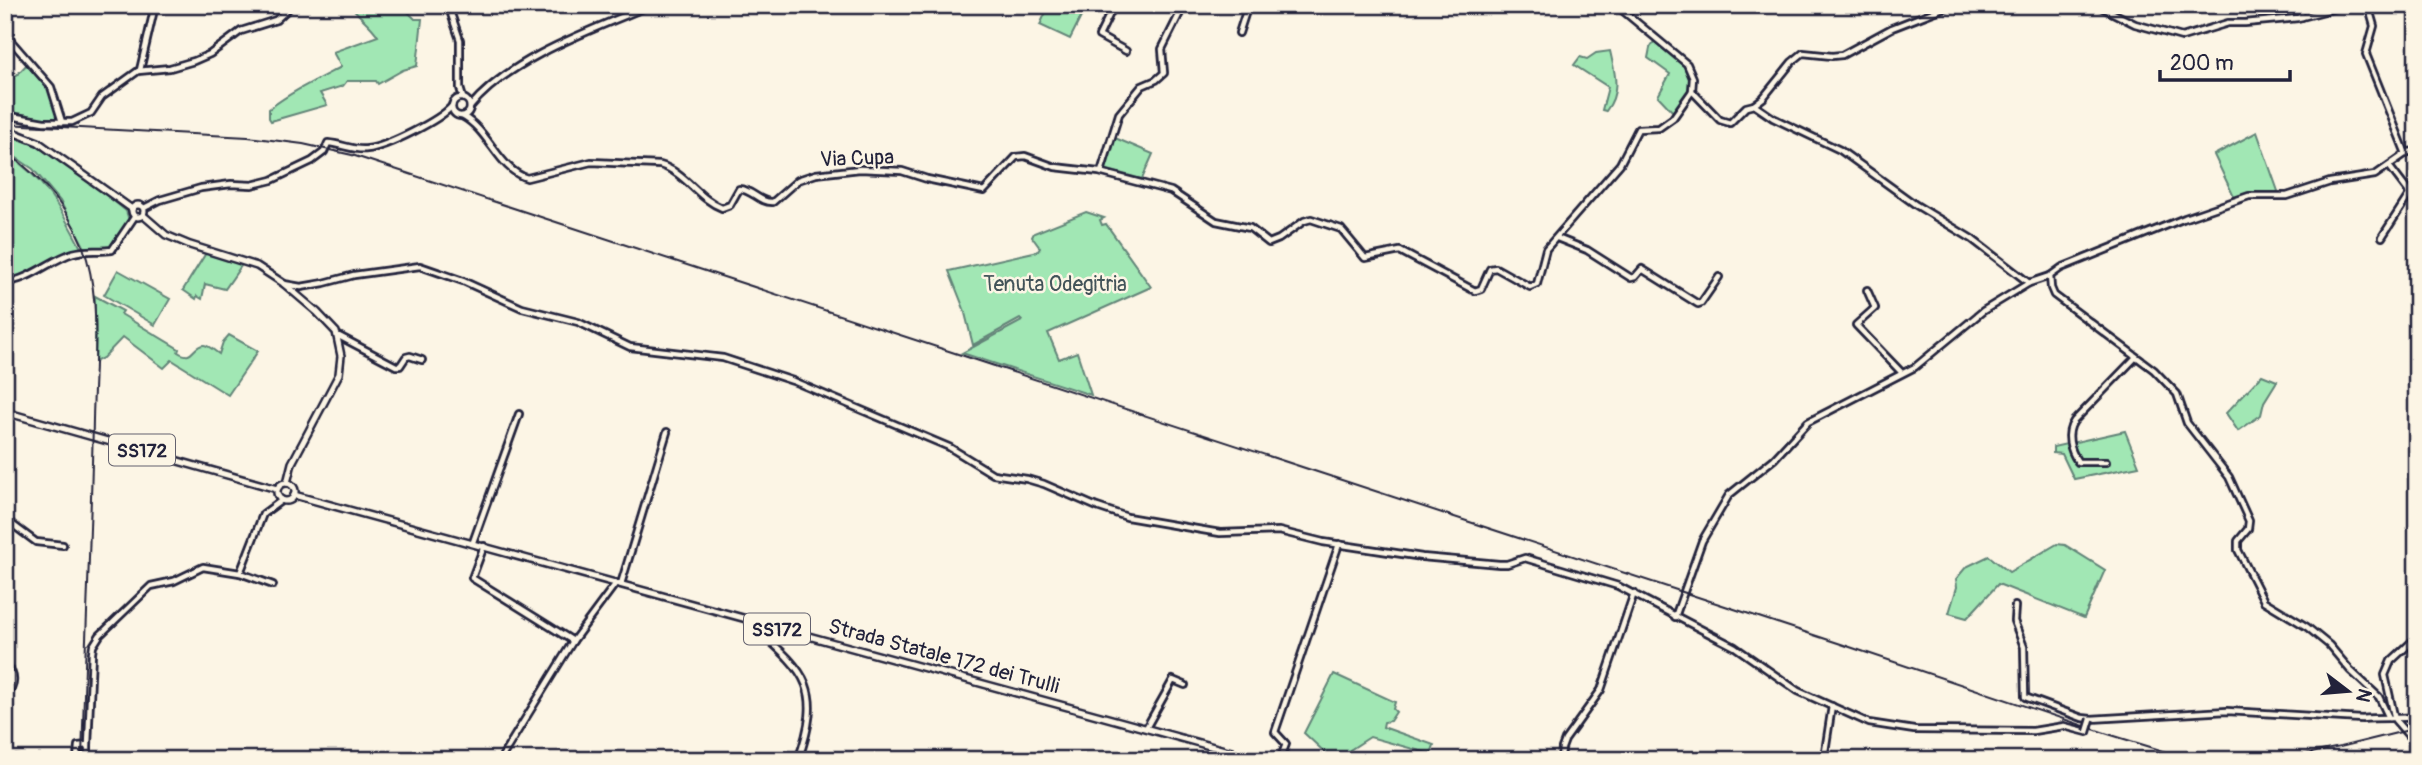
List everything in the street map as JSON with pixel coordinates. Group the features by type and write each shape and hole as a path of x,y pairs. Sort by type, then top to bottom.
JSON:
{"main road":[{"path":"5,125 15,133 38,142 132,209 135,216 143,212"},
{"path":"132,209 137,205 166,235 248,262 283,283 325,319 337,335 341,356 339,373 292,463 287,483"},
{"name":"SS172","path":"5,412 277,489"},
{"path":"287,483 293,487 294,495 288,501 282,500 277,494 277,489 287,483"},
{"name":"Strada Statale 172 dei Trulli","path":"294,495 1261,760"}],"street":[{"path":"140,70 153,14 147,5"},
{"path":"5,115 34,121 72,122 91,113 102,97 140,70 170,68 194,61 210,54 241,31 276,20 292,5"},
{"path":"448,5 460,40 460,88 473,122"},
{"path":"462,116 480,96 528,60 593,27 651,5"},
{"path":"1114,5 1099,36 1126,51"},
{"path":"1239,33 1248,5"},
{"path":"1616,5 1686,64 1693,78 1692,91 1666,124 1659,128 1638,129 1620,164 1557,238 1587,250 1631,278 1635,278 1642,269 1698,304 1719,276"},
{"path":"1692,91 1720,120 1728,124 1767,93 1792,62 1803,53 1832,57 1842,55 1892,28 1951,5"},
{"path":"2098,5 2135,24 2182,37 2228,23 2302,17 2347,5"},
{"path":"2299,5 2302,17"},
{"path":"2363,5 2370,12 2374,26 2366,54 2406,154"},
{"path":"1101,172 1119,114 1142,86 1164,73 1162,49 1182,9"},
{"path":"5,34 51,87 62,122"},
{"path":"143,212 160,200 201,188 231,184 252,185 272,180 312,161 324,152 328,143 369,149 404,137 442,115 452,106 460,88"},
{"path":"456,99 480,96"},
{"path":"1754,105 1773,118 1840,150 1916,205 1972,239 2029,282"},
{"path":"452,106 455,114"},
{"path":"442,115 455,114 473,122"},
{"name":"Via Cupa","path":"473,122 506,163 522,177 533,178 591,162 660,165 671,169 709,202 722,208 730,205 739,189 746,190 763,201 773,202 799,180 816,174 860,169 902,171 984,191 1019,156 1025,156 1055,167 1101,172 1171,191 1216,221 1250,228 1269,243 1279,239 1304,220 1311,219 1341,229 1366,258 1400,251 1475,291 1481,289 1490,269 1496,268 1531,288 1537,284 1546,248 1557,238"},
{"path":"1675,617 1702,541 1729,495 1774,458 1808,422 1915,367 1983,311 2029,282 2050,276 2061,268 2185,218 2249,196 2287,196 2330,182 2375,175 2406,154 2417,150"},
{"path":"2382,237 2409,195 2389,166"},
{"path":"5,282 16,281 73,253 112,250 135,216"},
{"path":"283,283 301,287 324,284 354,275 420,267 463,281 522,308 578,322 630,347 723,358 793,381 949,447 993,474 1036,481 1128,517 1220,533 1279,531 1422,557 1499,564 1525,558 1634,593 1735,647 1798,691 1869,723 1914,730 2033,731 2064,726 2087,732 2091,719"},
{"path":"2050,276 2050,288 2054,295 2154,370 2176,394 2187,423 2213,454 2234,488 2250,523 2238,541 2238,550 2264,601 2307,627 2329,645 2350,670 2379,697 2392,719 2408,735 2417,737"},
{"path":"1867,290 1875,308 1856,325 1902,373"},
{"path":"337,335 396,366 400,366 406,357 410,356 422,360"},
{"path":"2106,462 2078,462 2070,441 2069,429 2136,357"},
{"path":"473,542 519,414"},
{"path":"503,755 573,641 619,583 667,432"},
{"path":"240,573 263,514 282,500"},
{"path":"5,519 36,542 63,545"},
{"path":"1280,760 1286,744 1275,732 1339,544"},
{"path":"484,545 472,578 573,641"},
{"path":"88,760 92,653 100,635 152,586 174,581 203,566 240,573 273,585"},
{"path":"1561,760 1565,740 1603,687 1634,593"},
{"path":"2015,606 2014,621 2024,647 2025,697 2091,719 2227,711 2348,718 2417,717"},
{"path":"748,621 788,657 805,677 810,698 808,732 798,760"},
{"path":"2392,719 2386,671 2391,661 2417,637"},
{"path":"5,662 14,681 13,687 5,696"},
{"path":"1146,727 1173,680 1185,685"},
{"path":"1824,758 1832,706"},
{"path":"76,760 78,746 88,745"},
{"path":"5,758 19,760"}],"green space":[{"path":"351,5 401,5 415,19 422,19 417,66 403,70 378,84 376,81 347,81 343,86 320,93 327,105 271,121 269,109 341,67 333,52 378,36"},
{"path":"1049,5 1087,5 1070,39 1040,25"},
{"path":"1655,40 1690,71 1688,93 1673,112 1658,96 1670,74 1648,58"},
{"path":"1610,51 1615,89 1614,97 1606,111 1602,110 1608,87 1574,65 1580,57 1587,59 1596,53"},
{"path":"29,62 51,89 60,120 34,119 5,112 5,78 11,81"},
{"path":"5,130 36,145 126,211 129,220 112,247 85,248 60,201 33,169 5,150"},
{"path":"2257,132 2279,194 2235,199 2214,155"},
{"path":"1115,138 1153,154 1142,179 1104,169"},
{"path":"5,153 31,173 51,196 82,250 68,251 15,278 5,277"},
{"name":"Tenuta Odegitria","path":"1086,212 1104,218 1100,220 1102,225 1106,224 1151,287 1048,333 1059,359 1077,352 1091,395 962,353 1022,321 1020,319 973,345 964,309 949,271 1038,251 1040,248 1032,237 1034,233"},
{"path":"206,253 243,263 225,289 205,284 202,299 197,296 196,299 183,290"},
{"path":"118,270 170,299 155,325 104,295"},
{"path":"95,296 123,311 121,314 179,349 178,352 183,355 190,354 204,345 219,354 229,335 258,351 228,395 172,360 164,368 123,337 103,358 95,362"},
{"path":"2262,375 2277,381 2264,402 2261,415 2238,431 2226,413"},
{"path":"2125,431 2139,466 2074,479 2062,454 2053,453 2053,447"},
{"path":"2057,544 2065,545 2105,570 2084,618 1998,584 1967,618 1949,613 1957,587 1956,579 1966,567 1989,556 2009,572"},
{"path":"1334,674 1395,702 1393,709 1396,712 1390,721 1384,722 1383,727 1434,745 1431,754 1370,737 1350,750 1346,760 1333,760 1304,733"}],"railway":[{"path":"5,124 248,137 303,144 352,155 2108,734 2170,753 2208,760"},
{"path":"5,151 44,185 65,212 87,259 94,298 95,359 82,760"},
{"path":"2278,760 2417,728"}]}
